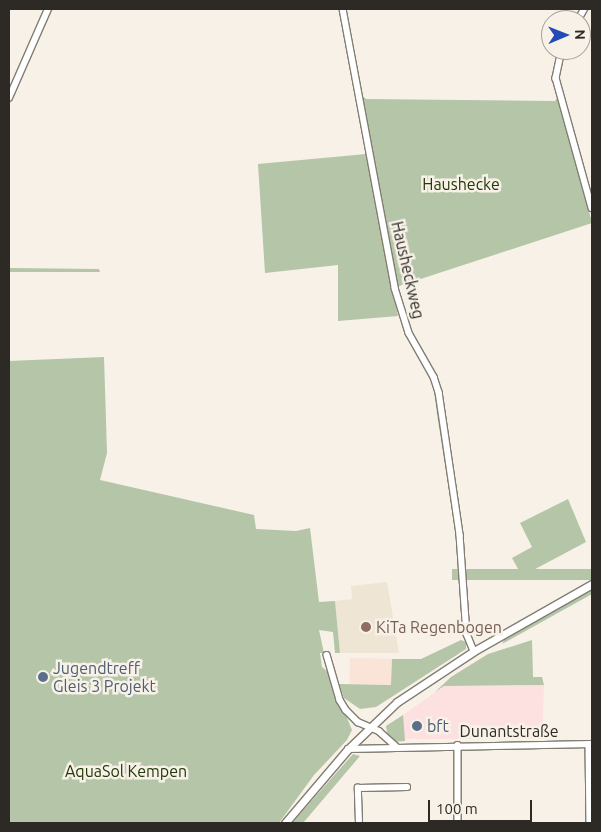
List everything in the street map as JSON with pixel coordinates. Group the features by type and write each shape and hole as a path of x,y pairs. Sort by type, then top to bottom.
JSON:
{"street":[{"path":"9,98 48,9"},
{"name":"Hausheckweg","path":"343,9 395,288 409,333 434,377 439,392 460,535 467,634 474,651"},
{"path":"560,60 556,78 592,208"},
{"path":"285,823 348,749 397,702 474,651 592,584"},
{"path":"327,655 340,700 358,722 379,730 386,741 397,747"},
{"path":"590,744 590,823"},
{"name":"Dunantstraße","path":"348,749 590,744"},
{"path":"458,746 458,823"},
{"path":"359,823 358,788 407,787"}],"shaded area":[{"name":"KiTa Regenbogen","path":"387,582 399,653 340,653 335,601 352,599 351,586"},
{"path":"350,658 392,659 392,685 350,684"},
{"path":"544,685 542,739 403,739 403,715 444,686"}],"green space":[{"name":"Haushecke","path":"361,95 366,99 555,101 558,96 592,223 396,287"},
{"name":"Haushecke","path":"366,154 398,316 338,321 338,265 265,273 258,164"},
{"path":"9,268 99,269 100,272 9,272"},
{"name":"AquaSol Kempen","path":"104,357 107,453 100,480 254,515 256,529 296,531 310,528 319,602 335,601 340,653 335,653 333,632 319,630 324,653 320,653 322,667 328,672 352,730 347,740 314,775 279,823 9,823 9,361"},
{"path":"432,377 452,489 463,578 438,421"},
{"path":"568,499 586,542 522,576 512,558 532,547 520,523"},
{"path":"452,569 592,569 592,580 452,580"},
{"path":"592,589 592,594 502,644 505,638"},
{"path":"461,640 466,642 466,649 376,707 360,709 344,698 339,684 391,685 392,659 421,659"},
{"path":"532,640 533,677 542,677 544,685 444,686 435,692 451,677 488,654"},
{"path":"403,715 405,741 394,742 388,737 386,726"},
{"path":"353,754 360,756 303,823 292,823"}],"place":[{"name":"KiTa Regenbogen","path":"366,627"},
{"name":"Jugendtreff Gleis 3 Projekt","path":"43,677"},
{"name":"bft","path":"417,726"}]}
